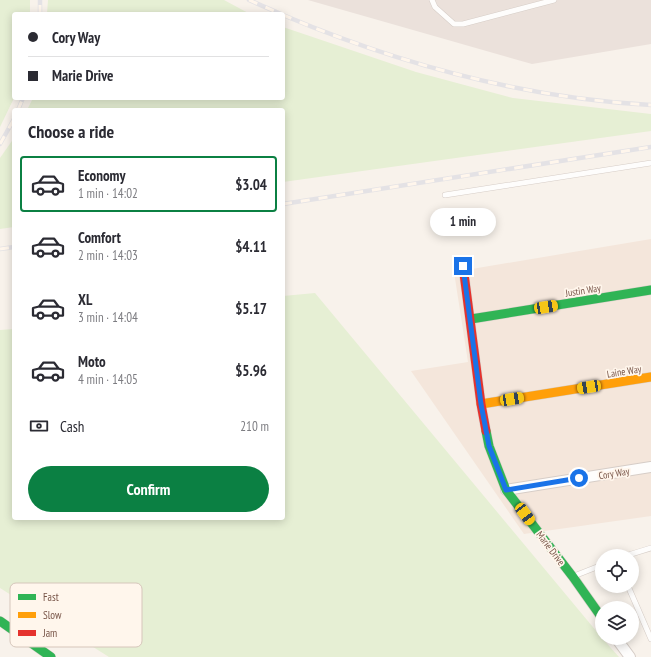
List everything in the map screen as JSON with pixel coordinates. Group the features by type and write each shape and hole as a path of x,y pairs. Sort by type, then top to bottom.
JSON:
{"street":[{"name":"Marie Drive","path":"463,266 481,404 489,446 506,490 595,608"},
{"name":"Justin Way","path":"471,319 651,290"},
{"name":"Laine Way","path":"481,404 651,377"},
{"name":"Cory Way","path":"506,490 651,467"},
{"path":"0,620 10,628"},
{"path":"0,628 10,630"},
{"path":"621,645 630,657"},
{"path":"37,647 51,657"}],"lane":[{"path":"432,0 435,7 454,24 463,24 554,0"},
{"path":"445,195 651,163"},
{"path":"639,552 651,549"},
{"path":"573,577 595,567"},
{"path":"631,593 651,639"}],"shaded area":[{"path":"308,0 651,0 651,44 532,64"},
{"path":"651,239 651,516 524,534 411,371 468,362 454,272"}],"green space":[{"path":"0,0 30,0 30,12 12,12 13,100 0,127"},
{"path":"48,0 224,0 246,12 47,12"},
{"path":"285,28 416,72 513,98 651,114 651,131 285,182 285,108 28,108 32,100 285,100"},
{"path":"12,141 12,227 0,229 0,158"},
{"path":"315,293 595,630 595,645 608,645 619,657 109,657 93,647 142,647 142,583 10,583 10,594 0,588 0,330 12,329 12,520 285,520 285,296"}],"railway":[{"path":"40,0 40,12"},
{"path":"249,0 276,12"},
{"path":"285,16 372,49 463,76 556,95 651,105"},
{"path":"19,108 22,100"},
{"path":"0,144 12,123"},
{"path":"285,204 651,147"},
{"path":"0,249 12,247"}],"traffic: fast":[{"path":"471,319 651,290"},
{"path":"486,431 489,446 506,490 595,608"},
{"path":"0,621 10,628"},
{"path":"37,647 51,657"}],"traffic: slow":[{"path":"481,404 651,377"}],"traffic: jam":[{"path":"463,266 481,404 486,431"}],"route":[{"path":"463,266 481,404 489,446 506,490 579,478"}]}
